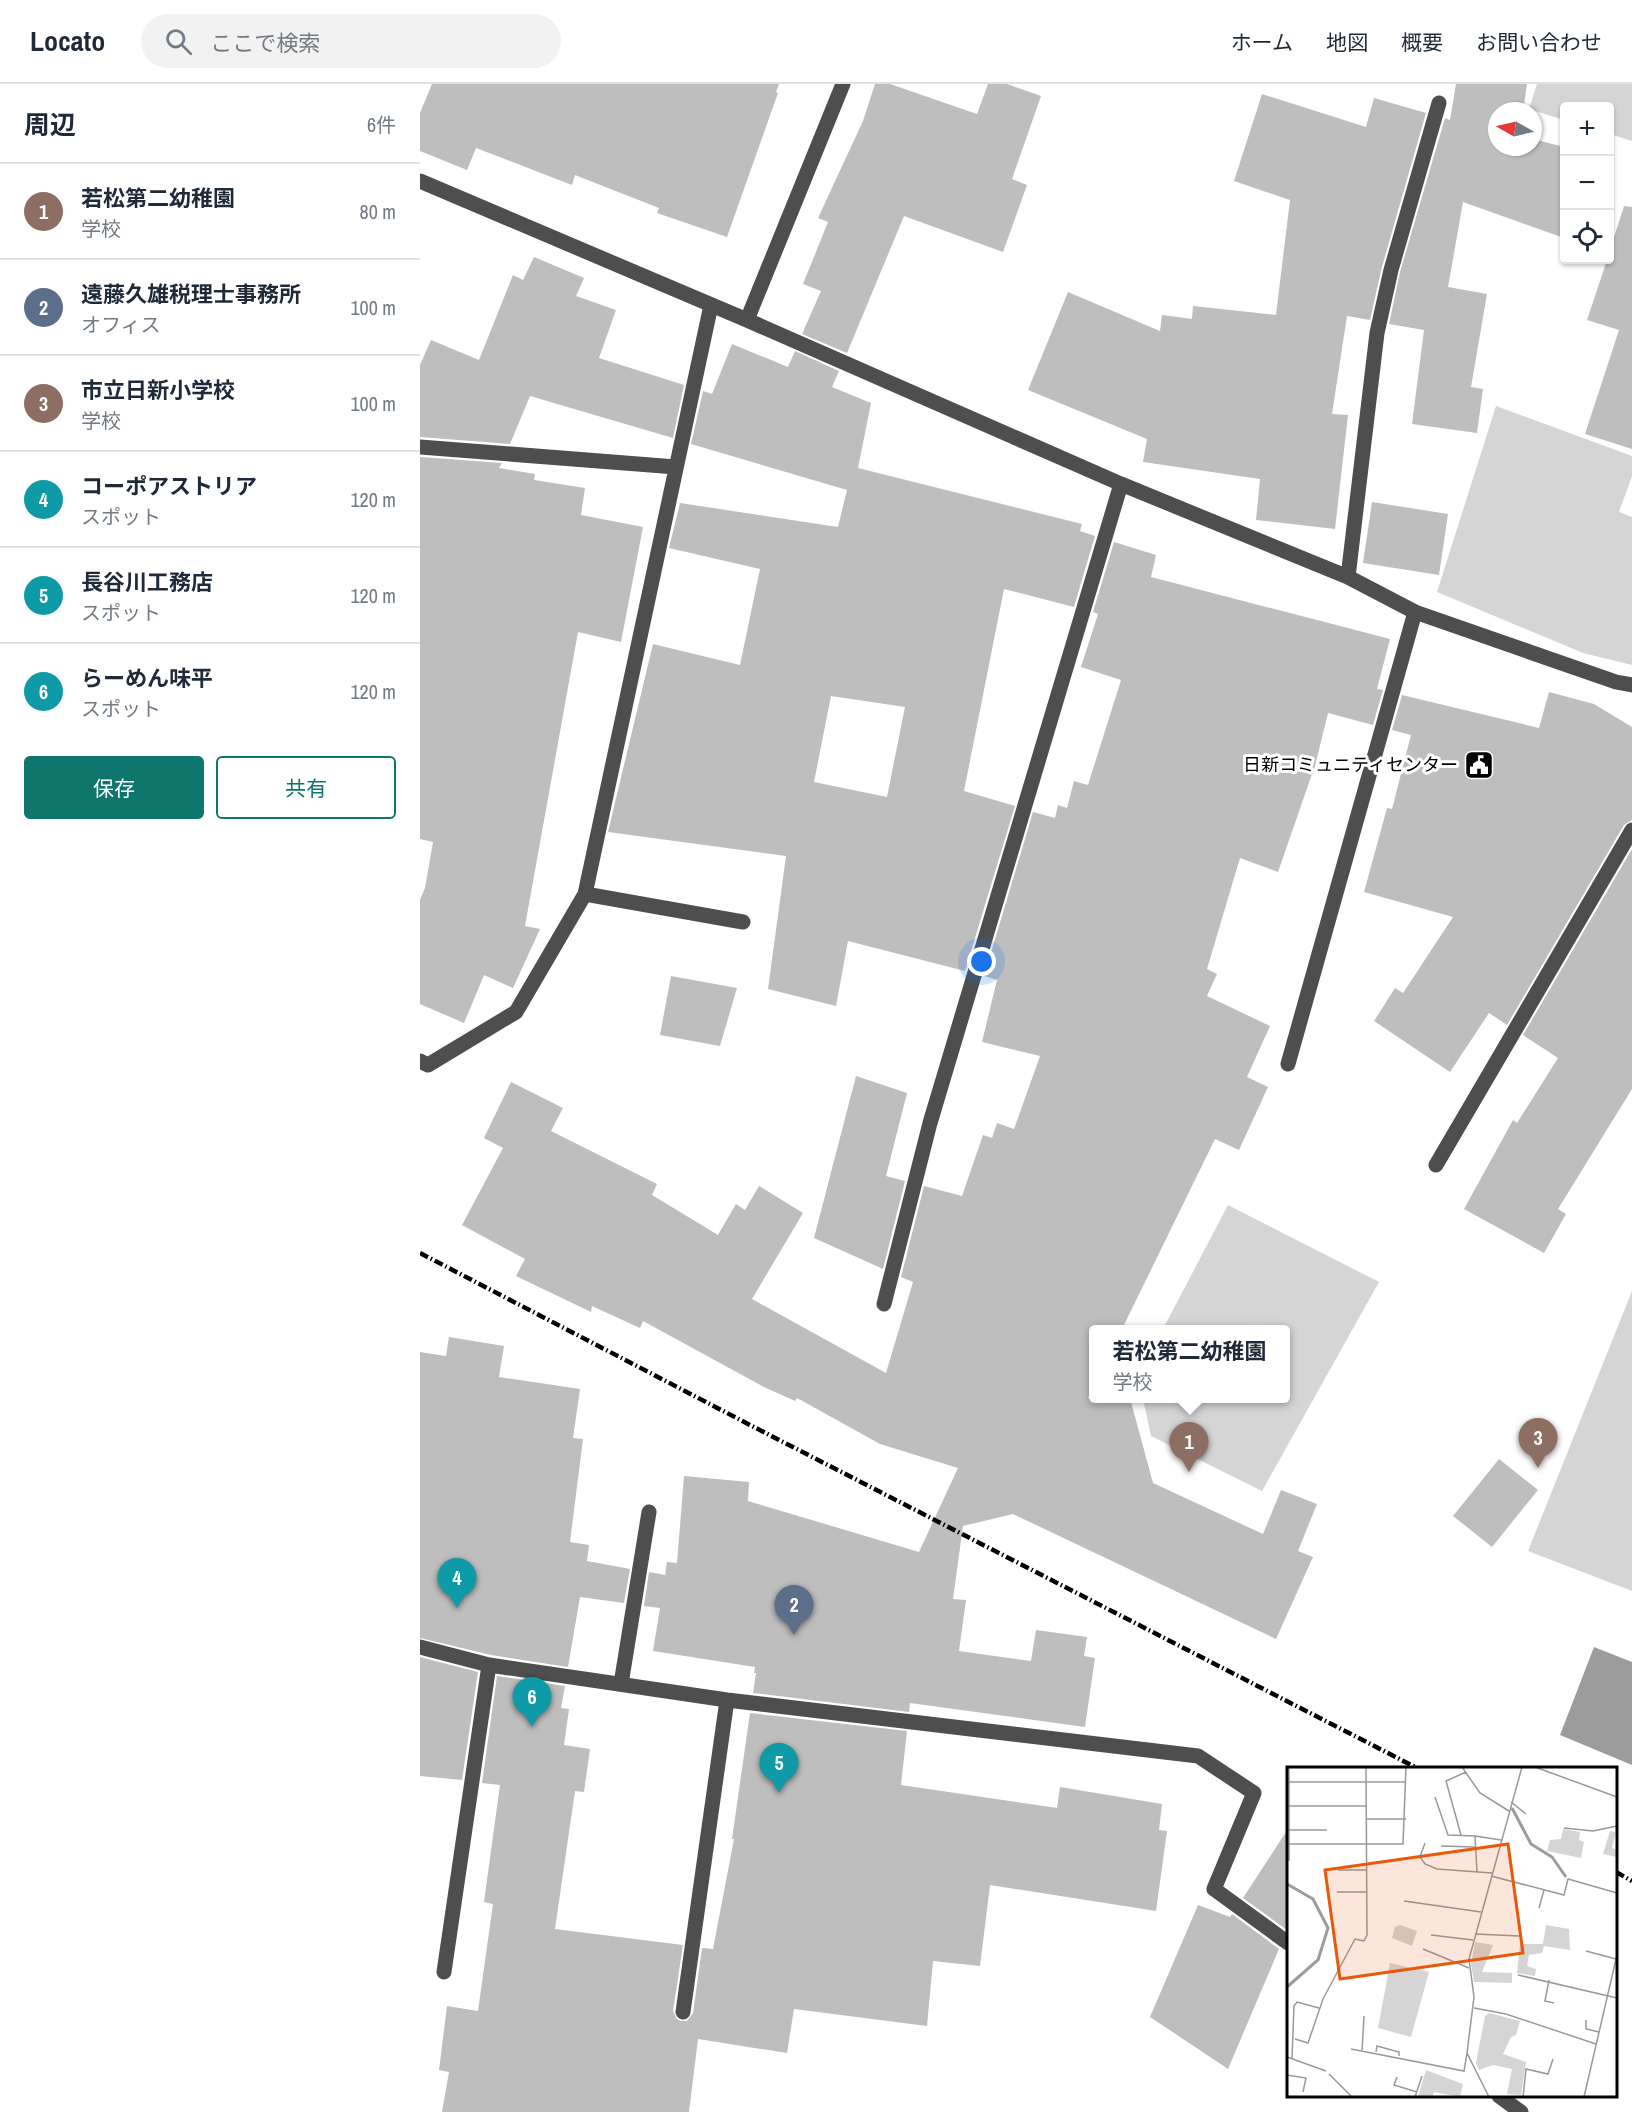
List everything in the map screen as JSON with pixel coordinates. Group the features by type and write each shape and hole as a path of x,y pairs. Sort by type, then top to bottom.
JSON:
{"street":[{"path":"747,320 843,84"},
{"path":"1348,577 1377,333 1391,270 1438,103"},
{"path":"420,181 747,320 1121,484 1348,577 1415,612 1632,686"},
{"path":"420,1061 428,1065 516,1012 585,894 711,305"},
{"path":"420,447 676,467"},
{"path":"884,1304 930,1123 1121,484"},
{"path":"1288,1064 1415,612"},
{"path":"1436,1165 1632,830"},
{"path":"585,894 743,922"},
{"path":"621,1684 649,1512"},
{"path":"420,1647 489,1665 727,1700 1198,1756 1254,1793 1214,1889 1287,1942"},
{"path":"444,1972 489,1665"},
{"path":"683,2012 727,1700"},
{"path":"1499,2097 1521,2112"}],"shaded area":[{"path":"1537,84 1632,84 1632,141 1614,135 1614,102 1560,102 1560,119 1542,113 1542,102 1531,102"},
{"path":"1496,406 1632,456 1632,476 1619,512 1632,517 1632,665 1583,653 1437,592"},
{"path":"1228,1205 1379,1282 1262,1491 1151,1436 1144,1403 1290,1403 1290,1325 1165,1325"},
{"path":"1632,1291 1632,1591 1528,1551"},
{"path":"1594,1647 1632,1662 1632,1765 1560,1735"}],"building":[{"path":"432,84 779,84 776,92 778,93 727,237 657,213 659,208 575,175 572,185 476,148 467,170 420,151 420,113"},
{"path":"875,84 890,84 977,114 988,84 1007,84 1041,96 1012,179 1027,185 1003,252 904,216 847,353 802,334 821,291 803,284 828,222 818,218 863,121"},
{"path":"1456,84 1527,84 1524,102 1488,102 1488,156 1542,156 1542,141 1560,146 1560,237 1463,202 1448,287 1487,294 1471,387 1483,389 1477,433 1412,424 1424,330 1389,324 1400,272 1445,118 1450,120"},
{"path":"1262,94 1366,127 1374,98 1426,113 1382,267 1370,320 1347,316 1332,414 1348,415 1335,529 1256,520 1260,479 1143,462 1147,439 1028,390 1068,292 1160,331 1162,315 1192,319 1193,306 1276,315 1290,200 1234,181"},
{"path":"1624,206 1632,207 1632,449 1585,434 1619,330 1587,320 1606,264 1614,264 1614,237"},
{"path":"534,257 584,278 576,296 616,310 599,358 684,385 673,438 530,396 510,444 420,437 420,365 431,340 479,360 513,275 523,280"},
{"path":"732,344 788,367 795,351 839,371 832,387 871,403 858,468 1082,524 1080,531 1095,536 1074,607 1004,589 964,791 1015,806 965,971 848,941 836,1006 768,989 786,856 608,832 653,644 740,665 760,569 669,548 680,503 838,527 847,490 691,444 703,391 712,394","holes":["831,696 905,707 887,797 814,782"]},
{"path":"420,457 502,463 499,468 535,474 534,480 585,488 581,515 643,527 621,642 578,632 525,926 540,929 513,988 484,975 464,1023 420,1004 420,900 425,888 433,842 420,839"},
{"path":"1372,502 1448,514 1439,575 1363,563"},
{"path":"1114,542 1156,555 1151,577 1390,639 1377,689 1383,690 1373,725 1328,713 1313,774 1278,872 1240,858 1207,969 1217,974 1207,996 1270,1026 1247,1077 1268,1087 1239,1150 1215,1139 1124,1325 1089,1325 1089,1403 1131,1403 1153,1483 1263,1534 1281,1490 1317,1504 1298,1551 1313,1557 1276,1639 1013,1514 963,1526 953,1599 966,1600 959,1651 1031,1661 1036,1630 1087,1637 1084,1656 1095,1658 1085,1727 910,1703 909,1712 753,1693 755,1667 653,1651 660,1608 644,1606 649,1572 665,1575 667,1562 677,1563 684,1476 749,1482 748,1501 919,1552 958,1468 880,1444 797,1398 795,1401 764,1387 643,1321 640,1328 592,1306 591,1312 516,1276 525,1259 462,1225 503,1148 484,1138 511,1082 563,1108 551,1131 657,1184 652,1195 718,1235 736,1204 745,1210 759,1186 803,1213 752,1299 886,1373 913,1282 901,1277 924,1186 962,1196 983,1135 992,1138 997,1123 1014,1129 1040,1056 982,1042 997,980 984,976 1033,812 1055,818 1058,805 1067,808 1074,781 1088,785 1121,680 1081,667 1098,614 1093,612"},
{"path":"1549,692 1594,704 1632,727 1632,820 1624,825 1507,1025 1489,1013 1450,1072 1374,1021 1395,988 1403,993 1453,917 1364,892 1387,808 1392,809 1411,735 1392,730 1402,695 1539,728"},
{"path":"1632,849 1632,1089 1558,1209 1566,1214 1544,1253 1464,1209 1513,1120 1517,1123 1558,1058 1523,1035"},
{"path":"671,976 737,988 720,1046 660,1035"},
{"path":"856,1076 907,1093 886,1176 905,1181 883,1269 814,1238"},
{"path":"449,1337 504,1346 499,1377 580,1389 573,1438 583,1439 570,1542 589,1545 587,1561 630,1569 624,1603 580,1597 568,1667 491,1655 420,1638 420,1352 446,1356"},
{"path":"1499,1459 1538,1490 1492,1547 1453,1516"},
{"path":"420,1657 478,1672 462,1780 420,1776"},
{"path":"497,1676 565,1686 561,1708 569,1709 564,1745 590,1749 584,1792 575,1791 555,1929 683,1945 673,2011 677,2019 681,2021 687,2021 693,2013 702,1948 713,1949 734,1839 732,1839 750,1713 907,1731 901,1785 1057,1808 1060,1787 1162,1804 1159,1830 1167,1831 1156,1911 990,1885 980,1966 933,1961 927,2026 794,2009 787,2053 698,2039 689,2112 442,2112 449,2072 439,2070 447,2006 478,2011 493,1904 484,1902 500,1785 482,1783"},
{"path":"1287,1831 1287,1930 1243,1898"},
{"path":"1198,1905 1230,1917 1232,1914 1279,1949 1228,2069 1150,2017"}],"railway":[{"path":"420,1253 1415,1767"},
{"path":"1617,1873 1632,1881"}],"place":[{"name":"日新コミュニティセンター","path":"1479,765"},
{"name":"市立日新小学校","path":"1538,1468"},
{"name":"若松第二幼稚園","path":"1189,1472"},
{"name":"コーポアストリア","path":"457,1608"},
{"name":"遠藤久雄税理士事務所","path":"794,1635"},
{"name":"らーめん味平","path":"532,1727"},
{"name":"長谷川工務店","path":"779,1793"}]}
